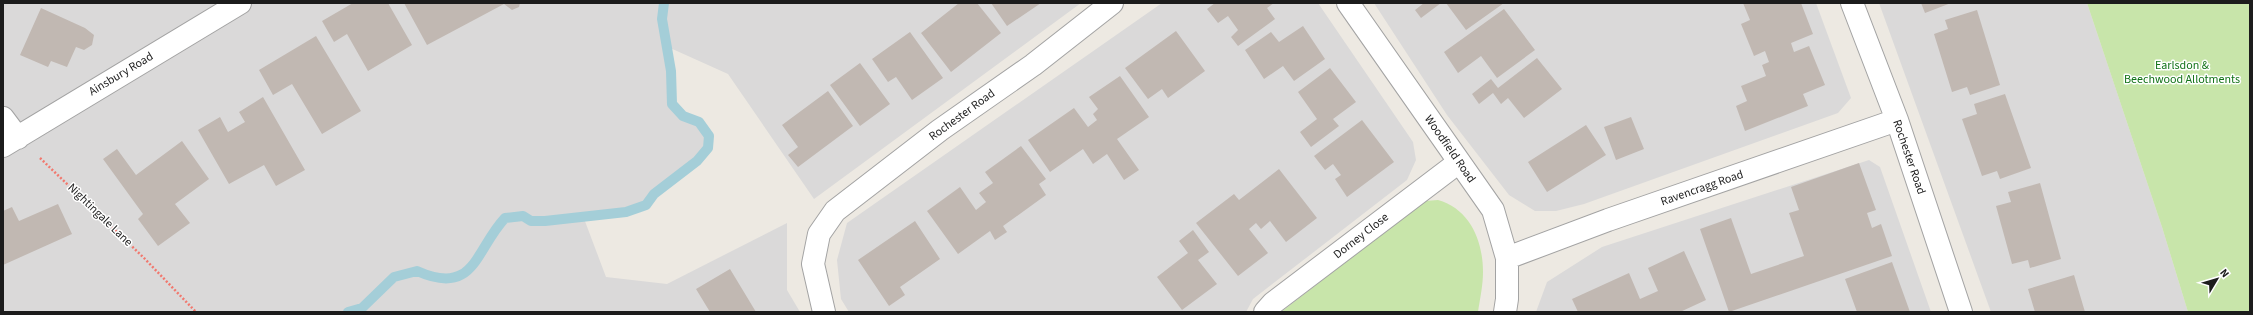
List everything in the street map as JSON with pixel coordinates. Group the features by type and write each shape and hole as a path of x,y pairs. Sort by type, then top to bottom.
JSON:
{"street":[{"name":"Ainsbury Road","path":"10,142 240,3"},
{"name":"Rochester Road","path":"824,312 813,264 819,234 835,211 940,130 1033,65 1112,3"},
{"name":"Woodfield Road","path":"1348,3 1492,210 1507,258 1507,299 1505,312"},
{"name":"Rochester Road","path":"1852,3 1897,120 1961,312"},
{"path":"3,118 10,142"},
{"name":"Ravencragg Road","path":"1507,258 1608,220 1897,120"},
{"name":"Dorney Close","path":"1265,312 1280,298 1459,162"}],"path":[{"name":"Nightingale Lane","path":"10,142 138,252 196,312"}],"shaded area":[{"path":"3,3 1081,3 814,199 728,74 668,47 671,71 672,104 683,116 699,122 709,136 708,148 697,161 654,194 646,205 626,212 583,216 606,277 667,284 787,223 787,290 800,312 3,312"},
{"path":"1162,3 1318,3 1413,142 1416,160 1407,180 1253,299 1246,312 849,312 841,299 837,260 847,223"},
{"path":"1374,3 1816,3 1851,98 1838,113 1584,204 1556,211 1535,211 1509,195 1447,115"},
{"path":"1879,3 2087,3 2162,227 2188,312 1991,312"},
{"path":"1869,160 1880,167 1931,312 1536,312 1547,282 1602,247"}],"green space":[{"name":"Earlsdon & Beechwood Allotments","path":"2087,3 2250,3 2250,312 2188,312 2162,227"},
{"path":"1438,200 1449,204 1459,211 1472,228 1477,238 1483,272 1478,312 1281,312 1425,201"}],"building":[{"path":"353,3 388,3 412,45 368,71 347,34 334,42 322,21"},
{"path":"404,3 520,3 519,7 512,10 504,4 427,45"},
{"path":"959,3 977,3 1001,33 951,72 921,33"},
{"path":"991,3 1041,3 1007,26"},
{"path":"1215,3 1274,3 1267,8 1275,19 1238,46 1231,37 1238,30 1228,16 1218,23 1207,9"},
{"path":"1424,3 1441,3 1421,18 1415,10"},
{"path":"1446,3 1504,3 1466,30"},
{"path":"1743,3 1801,3 1813,34 1791,43 1794,52 1809,46 1825,85 1803,94 1808,106 1745,131 1736,106 1747,101 1741,86 1766,76 1762,65 1769,62 1765,51 1754,56 1741,24 1750,20"},
{"path":"1921,3 1951,3 1925,13"},
{"path":"41,8 85,28 94,35 92,45 84,50 76,47 67,67 51,61 48,67 20,55"},
{"path":"1504,9 1535,50 1497,78 1481,56 1458,73 1444,52"},
{"path":"1977,10 2000,85 1970,95 1967,87 1952,92 1934,34 1948,29 1945,20"},
{"path":"1303,26 1325,59 1294,81 1283,66 1264,79 1245,50 1271,32 1279,42"},
{"path":"1176,31 1205,71 1168,98 1162,89 1148,99 1125,68"},
{"path":"910,32 943,78 912,100 896,77 888,82 872,59"},
{"path":"316,36 361,111 322,134 292,84 273,95 259,70"},
{"path":"1537,58 1562,89 1524,118 1508,98 1501,104 1493,93 1479,104 1472,94 1491,79 1498,88"},
{"path":"860,63 890,104 860,126 830,85"},
{"path":"1330,68 1356,102 1333,119 1339,126 1311,147 1300,132 1317,119 1298,92"},
{"path":"1120,76 1149,117 1117,139 1139,170 1124,180 1107,154 1093,164 1083,149 1050,172 1028,140 1074,108 1088,127 1097,120 1093,114 1098,109 1089,97"},
{"path":"828,91 853,126 798,167 788,155 798,147 782,125"},
{"path":"2005,94 2031,168 2000,179 1997,171 1982,176 1962,119 1977,114 1974,104"},
{"path":"263,97 305,170 276,186 264,165 229,184 198,130 220,117 228,132 245,122 239,112"},
{"path":"1631,117 1644,149 1616,160 1604,127"},
{"path":"1362,120 1394,162 1347,197 1335,179 1341,175 1333,164 1325,170 1314,156"},
{"path":"1586,125 1606,155 1547,192 1528,162"},
{"path":"182,141 209,179 175,204 190,223 158,246 138,219 143,214 103,159 117,149 136,175"},
{"path":"1021,146 1046,179 1039,184 1046,195 1003,226 1007,232 995,240 990,231 958,254 927,211 960,187 976,210 986,202 979,193 993,183 985,172"},
{"path":"1859,163 1876,210 1867,213 1872,228 1881,224 1892,256 1729,312 1700,229 1731,218 1751,274 1804,256 1789,213 1799,210 1791,187"},
{"path":"1279,169 1317,218 1286,242 1270,221 1261,229 1256,223 1249,229 1268,253 1238,276 1196,223 1234,194 1239,200"},
{"path":"2040,183 2061,259 2030,268 2028,260 2012,264 1996,206 2011,202 2008,192"},
{"path":"58,204 72,234 3,265 3,211 12,207 19,221"},
{"path":"915,221 940,259 900,287 905,295 889,306 858,260"},
{"path":"1193,230 1209,252 1198,260 1217,284 1182,310 1157,277 1188,253 1179,241"},
{"path":"1684,251 1706,300 1680,312 1578,312 1572,299 1629,273 1640,299 1658,291 1648,268"},
{"path":"1892,262 1910,312 1857,312 1845,279"},
{"path":"730,269 756,312 710,312 696,289"},
{"path":"2074,275 2085,312 2035,312 2028,289"}],"waterway":[{"path":"348,312 362,308 394,277 417,271 436,278 451,278 462,274 472,266 505,218 523,216 531,221 545,221 626,212 646,205 654,194 697,161 708,148 709,136 699,122 683,116 672,104 671,71 662,19 664,3"}]}
